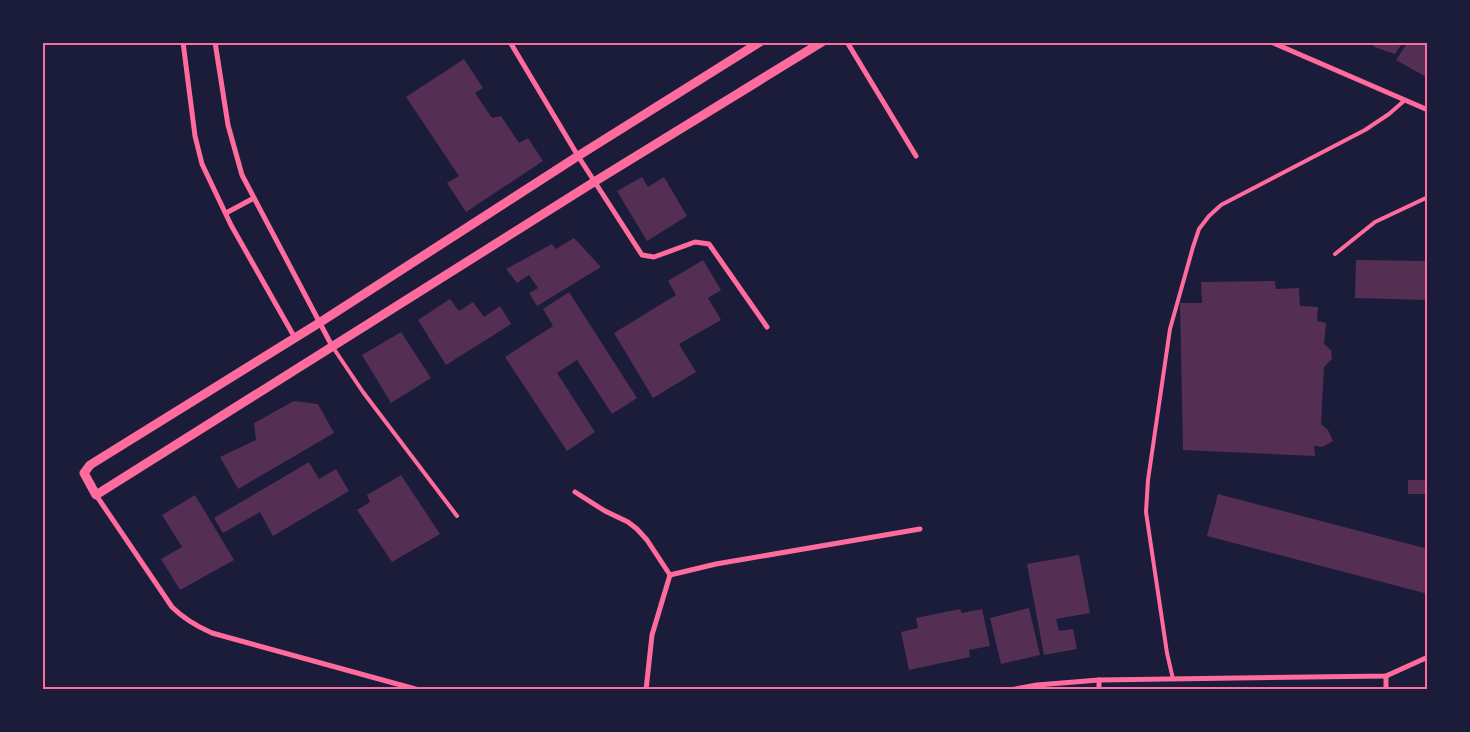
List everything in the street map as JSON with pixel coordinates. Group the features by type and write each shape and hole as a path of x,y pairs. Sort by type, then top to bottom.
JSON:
{"street":[{"path":"183,42 195,136 202,164 226,213 295,338"},
{"path":"215,42 228,125 242,175 332,346"},
{"path":"510,42 594,182 642,256 654,257 695,242 710,244 767,327"},
{"path":"419,690 212,633 193,625 172,607 96,495 85,477 84,470 319,323 578,156 760,42"},
{"path":"96,495 594,182 822,42"},
{"path":"847,42 916,156"},
{"path":"1271,42 1428,110"},
{"path":"226,213 254,198"},
{"path":"575,492 637,528 670,574"},
{"path":"670,574 716,564 920,530"},
{"path":"646,690 652,635 670,574"},
{"path":"1010,690 1037,685 1099,680 1386,676 1428,656"},
{"path":"1386,676 1386,690"},
{"path":"1099,680 1099,690"}],"lane":[{"path":"1173,680 1167,653 1146,512 1148,480 1170,329 1199,229 1221,205 1365,130 1389,114 1405,100"},
{"path":"1335,254 1375,222 1428,197"},
{"path":"332,346 363,392 457,516"}],"building":[{"path":"1372,42 1403,42 1395,54 1374,47"},
{"path":"1408,42 1428,42 1428,78 1396,60"},
{"path":"464,59 483,88 475,93 492,118 501,116 519,143 528,138 543,161 466,212 447,183 459,176 406,97"},
{"path":"642,177 648,187 664,177 687,216 647,241 617,191"},
{"path":"574,238 601,267 537,306 529,293 538,288 529,275 517,283 506,269 552,244 556,249"},
{"path":"703,260 721,290 708,298 721,320 679,344 696,372 653,398 614,333 676,295 668,281"},
{"path":"1356,260 1428,261 1428,300 1355,298"},
{"path":"1275,281 1276,289 1299,288 1300,306 1318,307 1317,321 1326,323 1324,344 1331,350 1332,359 1324,367 1321,424 1328,430 1333,441 1322,447 1314,446 1315,456 1183,450 1180,303 1202,303 1201,282"},
{"path":"569,292 637,398 612,414 577,360 557,373 595,432 567,451 505,357 553,326 543,309"},
{"path":"450,299 459,311 473,302 484,317 500,306 511,324 446,365 418,320"},
{"path":"401,332 431,378 391,403 362,355"},
{"path":"294,401 318,404 334,433 238,489 220,457 256,440 254,423"},
{"path":"309,462 319,479 336,469 349,491 273,536 260,512 223,533 214,518"},
{"path":"401,475 440,534 392,562 357,510 370,502 367,495"},
{"path":"1408,480 1428,480 1428,494 1408,494"},
{"path":"1218,494 1428,549 1428,594 1207,536"},
{"path":"195,495 234,560 180,590 161,559 182,547 162,515"},
{"path":"1079,555 1090,613 1056,619 1059,631 1073,629 1077,649 1044,655 1027,564"},
{"path":"1029,608 1040,655 1001,664 990,618"},
{"path":"960,609 962,613 982,609 990,646 969,650 970,657 909,670 901,632 918,628 916,618"}]}
